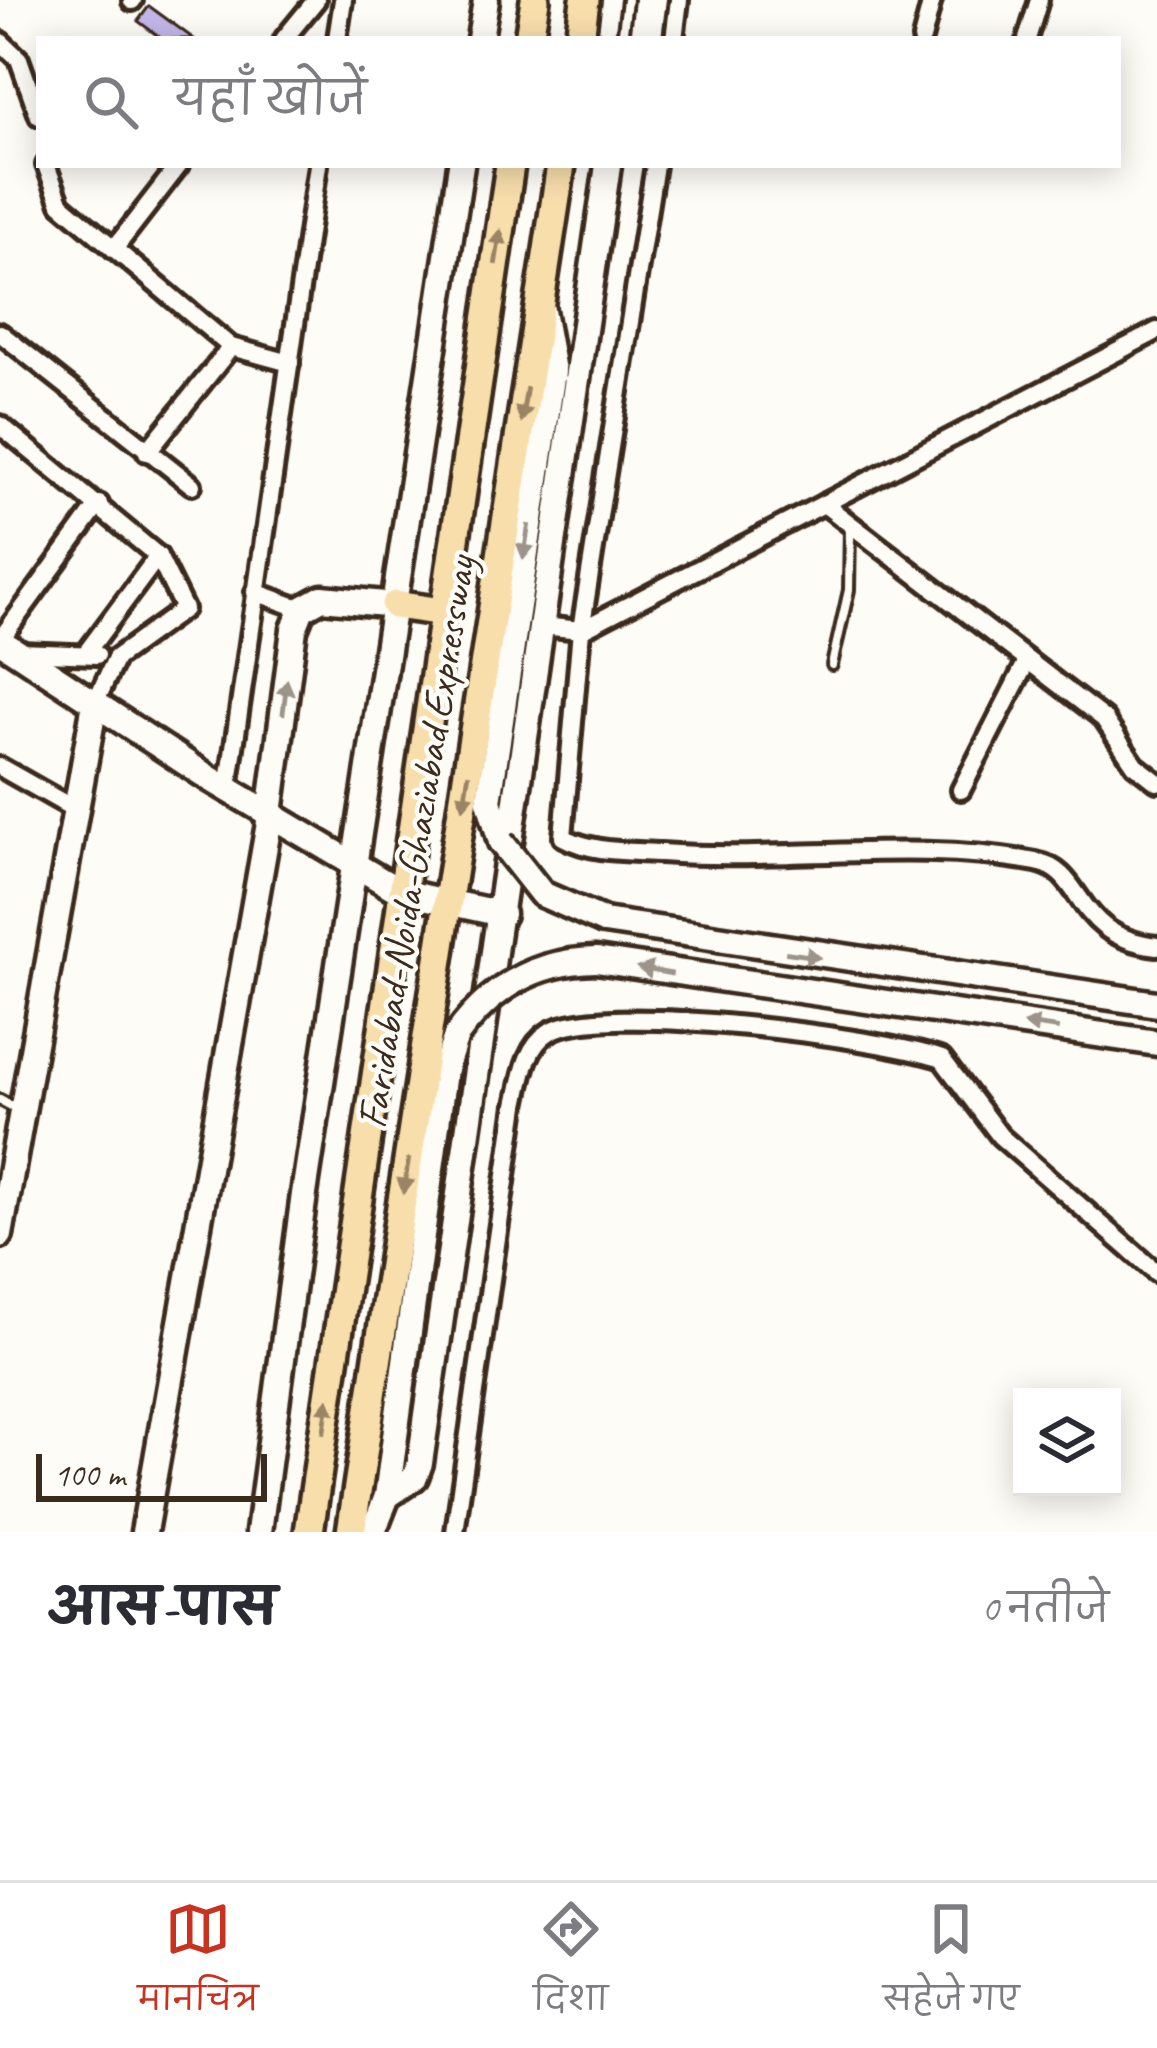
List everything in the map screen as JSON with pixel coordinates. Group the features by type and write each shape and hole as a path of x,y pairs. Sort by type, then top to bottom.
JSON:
{"main road":[{"path":"529,36 535,0"},
{"path":"580,36 585,0"},
{"name":"Faridabad-Noida-Ghaziabad Expressway","path":"309,1532 510,168"},
{"name":"Faridabad-Noida-Ghaziabad Expressway","path":"351,1532 561,168"},
{"path":"395,605 443,612"}],"street":[{"path":"286,36 316,0"},
{"path":"337,36 343,0"},
{"path":"480,36 486,0"},
{"path":"674,36 679,0"},
{"path":"923,36 932,0"},
{"path":"1028,36 1039,0"},
{"path":"0,41 31,72"},
{"path":"47,168 61,204 230,347 290,363"},
{"path":"114,249 177,168"},
{"path":"228,789 318,168"},
{"path":"259,1532 461,168"},
{"path":"387,1496 415,1477 420,1462 608,168"},
{"path":"655,168 581,630 563,837 578,845 750,859 904,850 1037,862 1060,871 1108,934 1157,946"},
{"path":"540,303 553,371 489,801 506,849 542,894 604,921 1157,1004"},
{"path":"542,626 581,630 1157,332"},
{"path":"0,333 192,485"},
{"path":"147,452 230,347"},
{"path":"0,424 158,556 184,609 116,658 95,703 11,1106 0,1235"},
{"path":"824,504 1104,719 1135,765 1157,782"},
{"path":"6,645 99,505"},
{"path":"86,653 158,556"},
{"path":"255,592 302,609"},
{"path":"144,1532 270,813 294,629 302,609 322,598 395,605"},
{"path":"6,645 228,789 401,892 448,906 502,914"},
{"path":"6,645 116,658"},
{"path":"961,790 1028,661"},
{"path":"0,766 76,810"},
{"path":"373,1532 387,1496 444,1072 456,1036 477,1006 510,982 569,961 596,960 1157,1043"},
{"path":"455,1532 516,1106 536,1043 559,1027 676,1021 942,1059 1000,1136 1157,1273"}],"lane":[{"path":"622,36 627,0"},
{"path":"832,665 849,590 850,524"}],"building":[{"path":"149,6 190,36 158,36 138,21"}]}
